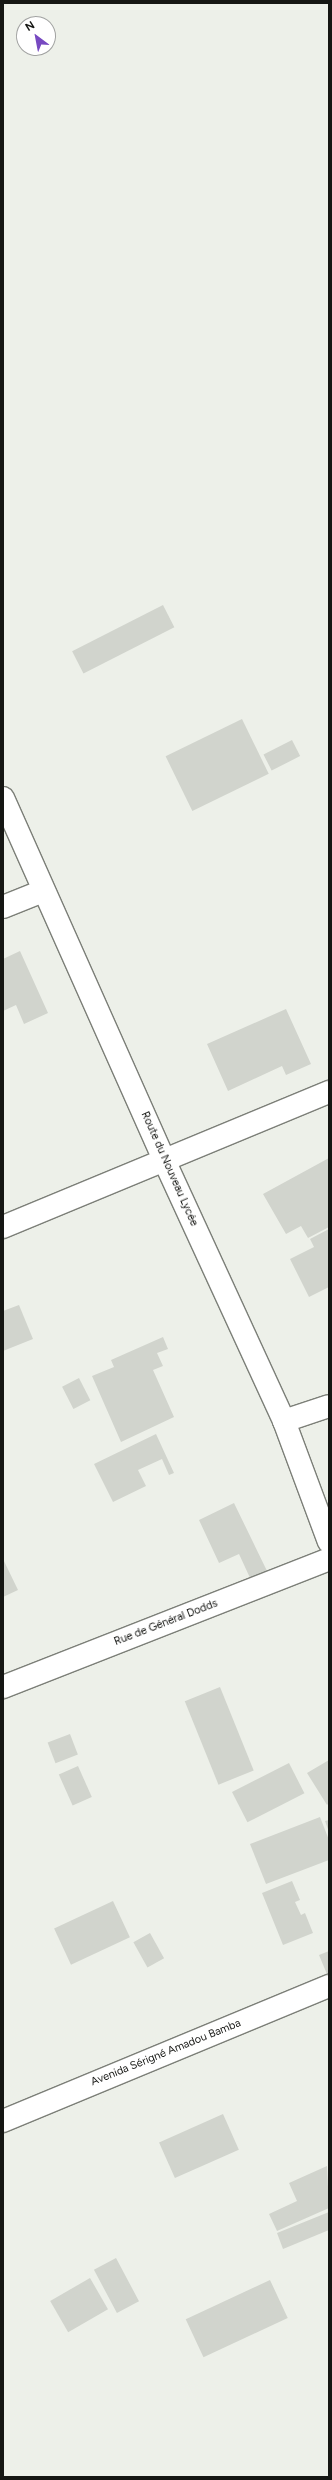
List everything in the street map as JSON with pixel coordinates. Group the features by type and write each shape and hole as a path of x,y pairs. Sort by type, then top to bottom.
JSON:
{"street":[{"name":"Route du Nouveau Lycée","path":"3,798 11,836 43,891 164,1160 284,1421 329,1542"},
{"path":"3,907 43,891"},
{"path":"3,1227 329,1092"},
{"path":"284,1421 329,1406"},
{"name":"Rue de Général Dodds","path":"3,1687 329,1559"},
{"name":"Avenida Sérigné Amadou Bamba","path":"3,2121 329,1986"}],"building":[{"path":"163,605 174,627 83,674 72,651"},
{"path":"242,719 269,774 192,811 166,756"},
{"path":"292,740 300,756 272,771 263,755"},
{"path":"20,951 48,1013 24,1024 16,1005 3,1011 3,959"},
{"path":"286,1009 311,1064 286,1075 282,1066 228,1091 207,1044"},
{"path":"329,1158 329,1227 308,1238 301,1226 286,1234 263,1194"},
{"path":"329,1229 329,1287 309,1297 290,1259 314,1247 310,1239"},
{"path":"19,1305 33,1339 3,1351 3,1311"},
{"path":"163,1337 168,1349 157,1353 163,1366 153,1370 174,1417 121,1442 92,1376 114,1367 111,1360"},
{"path":"79,1378 90,1400 73,1409 62,1387"},
{"path":"156,1434 174,1473 169,1475 162,1459 138,1470 146,1486 113,1502 94,1464"},
{"path":"234,1503 268,1573 251,1580 239,1554 219,1563 199,1520"},
{"path":"3,1559 18,1590 3,1597"},
{"path":"220,1687 254,1770 218,1785 185,1701"},
{"path":"70,1734 78,1755 55,1763 48,1743"},
{"path":"329,1760 329,1803 327,1805 307,1773"},
{"path":"289,1763 304,1793 247,1822 232,1792"},
{"path":"78,1766 92,1797 73,1806 59,1775"},
{"path":"320,1817 329,1840 329,1860 266,1884 250,1844"},
{"path":"329,1820 329,1832 325,1821"},
{"path":"292,1881 300,1900 295,1902 301,1915 305,1913 313,1933 283,1945 262,1893"},
{"path":"113,1901 130,1937 71,1965 54,1928"},
{"path":"150,1933 164,1958 147,1968 133,1942"},
{"path":"329,1951 329,1979 319,1955"},
{"path":"223,2114 239,2150 175,2178 159,2142"},
{"path":"327,2166 329,2208 277,2231 269,2214 297,2201 289,2183"},
{"path":"329,2212 329,2230 283,2249 277,2233"},
{"path":"116,2258 139,2301 117,2313 94,2270"},
{"path":"90,2278 108,2309 68,2332 50,2301"},
{"path":"270,2280 288,2318 203,2357 186,2319"}]}
